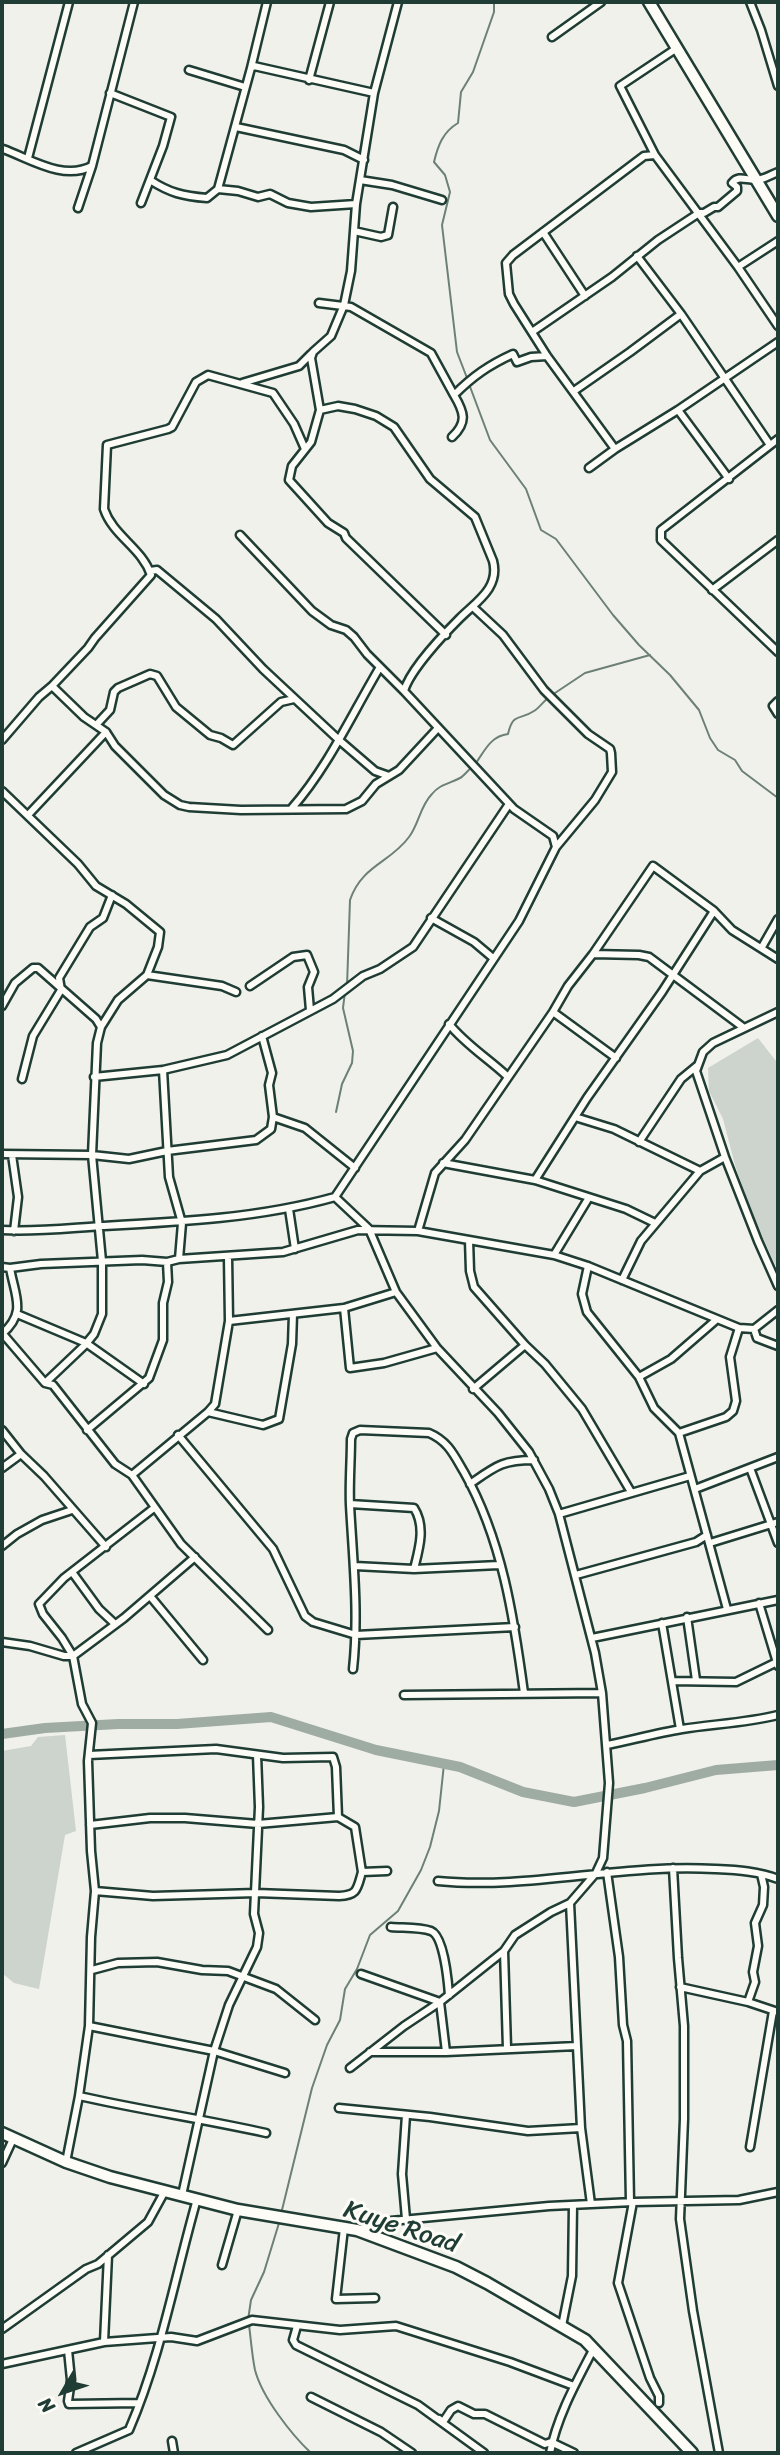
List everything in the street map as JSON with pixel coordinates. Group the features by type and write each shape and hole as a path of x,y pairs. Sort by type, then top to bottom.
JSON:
{"street":[{"path":"28,158 69,2"},
{"path":"78,208 92,166 134,2"},
{"path":"150,180 170,192 196,197 207,198 218,189 267,2"},
{"path":"309,79 330,2"},
{"path":"241,384 299,366 331,336 344,305 351,271 356,204 374,93 398,2"},
{"path":"552,37 601,2"},
{"path":"649,2 778,216"},
{"path":"750,2 778,86"},
{"path":"677,48 620,86 655,155 778,326"},
{"path":"251,68 254,66 374,93"},
{"path":"189,70 245,88"},
{"path":"110,93 171,117 141,203"},
{"path":"236,127 344,150 364,160"},
{"path":"3,149 61,172 81,171 92,166"},
{"path":"615,449 547,356 509,294 506,263 644,156 655,155"},
{"path":"532,332 585,296 658,240 699,214 718,207 734,195 737,187 732,183 734,179 738,177 757,181 778,172"},
{"path":"360,180 392,185 442,200"},
{"path":"218,189 252,196 275,195 288,203 311,207 356,204"},
{"path":"354,231 381,237 388,235 393,207"},
{"path":"543,232 585,296"},
{"path":"738,267 778,241"},
{"path":"637,256 681,313 770,445"},
{"path":"319,303 344,305 367,315 431,353 464,412 462,425 452,437"},
{"path":"574,391 681,313"},
{"path":"589,468 778,342"},
{"path":"313,352 311,369 320,410 311,442 292,466 289,480 328,523 344,533 446,635"},
{"path":"454,395 486,366 498,363 509,355 513,354 517,362 531,357 547,356"},
{"path":"2,740 39,697 89,648 94,638 149,577 150,570 107,518 104,509 107,445 172,427 196,382 208,375 273,393 294,424 305,449"},
{"path":"320,410 338,406 355,409 389,424 398,432 430,479 475,517 495,566 489,590 409,677 404,691"},
{"path":"678,411 729,479"},
{"path":"778,439 661,530 660,534 661,540 778,652"},
{"path":"240,534 283,582 318,615 354,637 509,804 523,817 553,836 556,847"},
{"path":"712,590 778,540"},
{"path":"771,546 778,553"},
{"path":"150,570 157,570 216,619 294,699 339,740 375,771 389,776"},
{"path":"2,1230 43,1231 182,1223 289,1209 335,1197 519,921 556,847 595,800 612,772 610,749 588,734 544,690 503,635 473,607"},
{"path":"292,808 339,740 380,667"},
{"path":"97,724 110,710 114,692 118,688 150,674 157,676 181,712 210,735 233,745 281,702 294,699"},
{"path":"52,686 84,717 97,724 164,795 180,805 241,810 346,809 362,801 376,784 406,764 438,729"},
{"path":"778,701 773,706 778,714"},
{"path":"28,816 106,733"},
{"path":"2,791 78,864 96,886 160,932 158,947 147,975 118,1000 101,1027 97,1042 92,1155 102,1261 102,1314 94,1334 45,1383"},
{"path":"94,1077 163,1070 227,1055 333,999 363,976 380,970 406,953 413,947 509,804"},
{"path":"418,1231 430,1183 443,1163 465,1140 568,986 655,865 714,911 732,930 778,959"},
{"path":"22,1079 33,1036 61,990 59,978 90,928 103,918 112,895"},
{"path":"535,1180 575,1116 662,992 714,911"},
{"path":"431,918 474,942 494,958"},
{"path":"762,947 778,919"},
{"path":"593,954 644,955 673,973 744,1028"},
{"path":"250,986 293,957 307,955 314,972 307,987 310,1010"},
{"path":"2,1006 15,983 33,968 41,971 96,1019 101,1027"},
{"path":"147,975 222,986 236,992"},
{"path":"553,1012 616,1058"},
{"path":"639,1142 681,1079 698,1065 704,1052 713,1043 778,1012"},
{"path":"449,1024 460,1038 508,1077"},
{"path":"2,1154 92,1155 129,1159 167,1151 256,1140 271,1129 273,1116 270,1085 272,1073 262,1036"},
{"path":"698,1065 699,1082 725,1157 778,1286"},
{"path":"163,1070 171,1188 182,1223 180,1259"},
{"path":"273,1116 305,1128 355,1168"},
{"path":"575,1116 614,1129 700,1171"},
{"path":"12,1155 18,1196 14,1231"},
{"path":"622,1280 641,1241 655,1223 700,1171 725,1157"},
{"path":"443,1163 535,1180 626,1209 655,1223"},
{"path":"335,1197 369,1229 396,1292 437,1348 510,1427 534,1460 559,1514 592,1638 602,1693 609,1783 603,1858 596,1873 570,1903 515,1936 503,1951 449,1995 350,2068"},
{"path":"554,1255 588,1199"},
{"path":"289,1209 295,1249"},
{"path":"2,1267 102,1261 167,1262 228,1257 295,1249 347,1231 418,1231 554,1255 588,1266 739,1328 754,1329 778,1310"},
{"path":"469,1240 470,1271 474,1287 545,1364 582,1409 631,1492"},
{"path":"469,1253 478,1242"},
{"path":"132,1475 215,1404 229,1321 228,1257"},
{"path":"87,1430 144,1384 158,1358 163,1340 167,1262"},
{"path":"588,1266 582,1294 587,1312 639,1377 654,1408 678,1433 727,1609"},
{"path":"10,1268 17,1314 14,1322 2,1334 45,1383 53,1385 115,1464 132,1475 181,1544 268,1630"},
{"path":"229,1321 344,1308 396,1292"},
{"path":"344,1308 350,1368 384,1363 437,1348"},
{"path":"17,1314 86,1343 144,1384"},
{"path":"208,1412 263,1425 279,1419 292,1345 293,1314"},
{"path":"639,1377 671,1359 716,1320"},
{"path":"678,1433 726,1417 733,1410 736,1401 730,1357 739,1328"},
{"path":"754,1329 757,1338 778,1346"},
{"path":"473,1389 525,1345"},
{"path":"2,1430 106,1548"},
{"path":"353,1669 356,1635 355,1566 350,1504 353,1433 360,1430 429,1433 448,1444 491,1529 515,1627 524,1693"},
{"path":"178,1435 273,1549 305,1616 313,1622 356,1635 515,1627"},
{"path":"2,1468 21,1454"},
{"path":"695,1489 778,1457"},
{"path":"470,1484 503,1462 534,1460"},
{"path":"750,1468 778,1543"},
{"path":"559,1514 690,1476"},
{"path":"350,1504 414,1508 419,1515 421,1534 414,1569"},
{"path":"66,2162 89,2026 95,1891 90,1825 89,1755 92,1723 82,1704 73,1656 43,1614 39,1604 72,1572 154,1508"},
{"path":"2,1546 16,1534 41,1520 72,1510"},
{"path":"710,1543 778,1522"},
{"path":"576,1575 696,1542 707,1535"},
{"path":"2,1642 73,1656 195,1557"},
{"path":"355,1566 414,1569 499,1565"},
{"path":"72,1572 99,1609 115,1624"},
{"path":"150,1596 203,1660"},
{"path":"592,1638 778,1600"},
{"path":"672,1681 736,1682 778,1664 759,1603"},
{"path":"687,1618 696,1680"},
{"path":"662,1623 680,1729"},
{"path":"767,1631 778,1629"},
{"path":"404,1695 602,1693"},
{"path":"607,1745 680,1729 747,1722 778,1715"},
{"path":"89,1755 216,1749 282,1758 333,1757 336,1767 338,1817"},
{"path":"182,2195 214,2051 229,2005 257,1947 259,1933 254,1914 257,1893 257,1755"},
{"path":"90,1825 168,1817 258,1824 338,1817 355,1827 362,1872 357,1889 350,1895 257,1893 163,1896 95,1891"},
{"path":"438,1881 541,1880 673,1868 730,1869 778,1880"},
{"path":"673,1868 684,2026 680,2219 693,2311 719,2453"},
{"path":"362,1872 387,1871"},
{"path":"607,1872 627,2041 632,2202 618,2283 650,2378 659,2396 659,2403"},
{"path":"748,2002 755,1982 753,1972 758,1946 755,1923 763,1905 764,1887 761,1874"},
{"path":"570,1903 582,2128 591,2204"},
{"path":"391,1927 429,1931 436,1936 447,1969 449,1995"},
{"path":"503,1951 507,2048"},
{"path":"92,1970 118,1963 157,1962 202,1970 228,1971 276,1989 315,2020"},
{"path":"361,1974 440,2002"},
{"path":"680,1987 748,2002 776,2012 750,2147"},
{"path":"440,2002 446,2052"},
{"path":"89,2026 214,2051 285,2073"},
{"path":"370,2052 446,2052 577,2046"},
{"path":"79,2096 148,2112 200,2118 265,2133"},
{"path":"339,2108 528,2131 582,2128"},
{"path":"405,2115 401,2174 406,2220"},
{"name":"Kuye Road","path":"2,2133 66,2162 110,2177 238,2210 357,2230 456,2267 562,2326 594,2348 692,2453"},
{"path":"2,2163 13,2139"},
{"path":"2,2329 108,2255 148,2222 166,2191"},
{"path":"357,2230 378,2223 406,2220 573,2205 739,2200 778,2192"},
{"path":"76,2453 129,2430 166,2323 177,2268 197,2199"},
{"path":"562,2326 573,2268 573,2205"},
{"path":"222,2265 238,2210"},
{"path":"344,2228 336,2299 375,2298"},
{"path":"104,2342 108,2255"},
{"path":"2,2364 104,2342 160,2338 202,2340 252,2320 340,2330 388,2325 528,2368 574,2386"},
{"path":"296,2326 293,2340 296,2345 418,2405 443,2422 458,2406 474,2414 485,2414 544,2444 551,2442 574,2453"},
{"path":"550,2453 551,2442 574,2386 594,2348"},
{"path":"68,2350 71,2380 69,2404 139,2403"},
{"path":"311,2397 381,2432 412,2453"},
{"path":"431,2414 484,2453"},
{"path":"172,2441 174,2453"}],"shaded area":[{"path":"758,1038 776,1061 778,1060 778,1271 753,1216 735,1165 723,1119 709,1091 708,1068"},
{"path":"65,1735 76,1831 65,1835 39,1989 14,1983 2,1973 2,1751 31,1746 38,1737"}],"waterway":[{"path":"467,378 457,352 442,225 450,192 445,175 434,162 442,140 458,123 461,92 473,72 494,12 494,2"},
{"path":"469,384 490,440 526,489 541,530 556,539 613,615 699,710 718,750 735,760 742,771 778,798"},
{"path":"552,695 585,673 650,655"},
{"path":"476,763 493,741 508,734 514,720 534,711 548,698"},
{"path":"347,986 350,900 355,888 369,872 402,846 435,791 462,777 472,767"},
{"path":"336,1112 342,1084 352,1063 353,1051 343,1008 345,992"},
{"path":"2,1734 45,1728 177,1724 271,1717 376,1750 460,1767 523,1792 574,1802 716,1770 778,1765"},
{"path":"281,2214 312,2088 327,2045 340,2020 345,1989 357,1969 370,1935 398,1911 421,1870 439,1811 444,1764"},
{"path":"248,2320 251,2300 264,2272 279,2223"},
{"path":"249,2325 255,2370 264,2392 286,2426 311,2453"}]}
